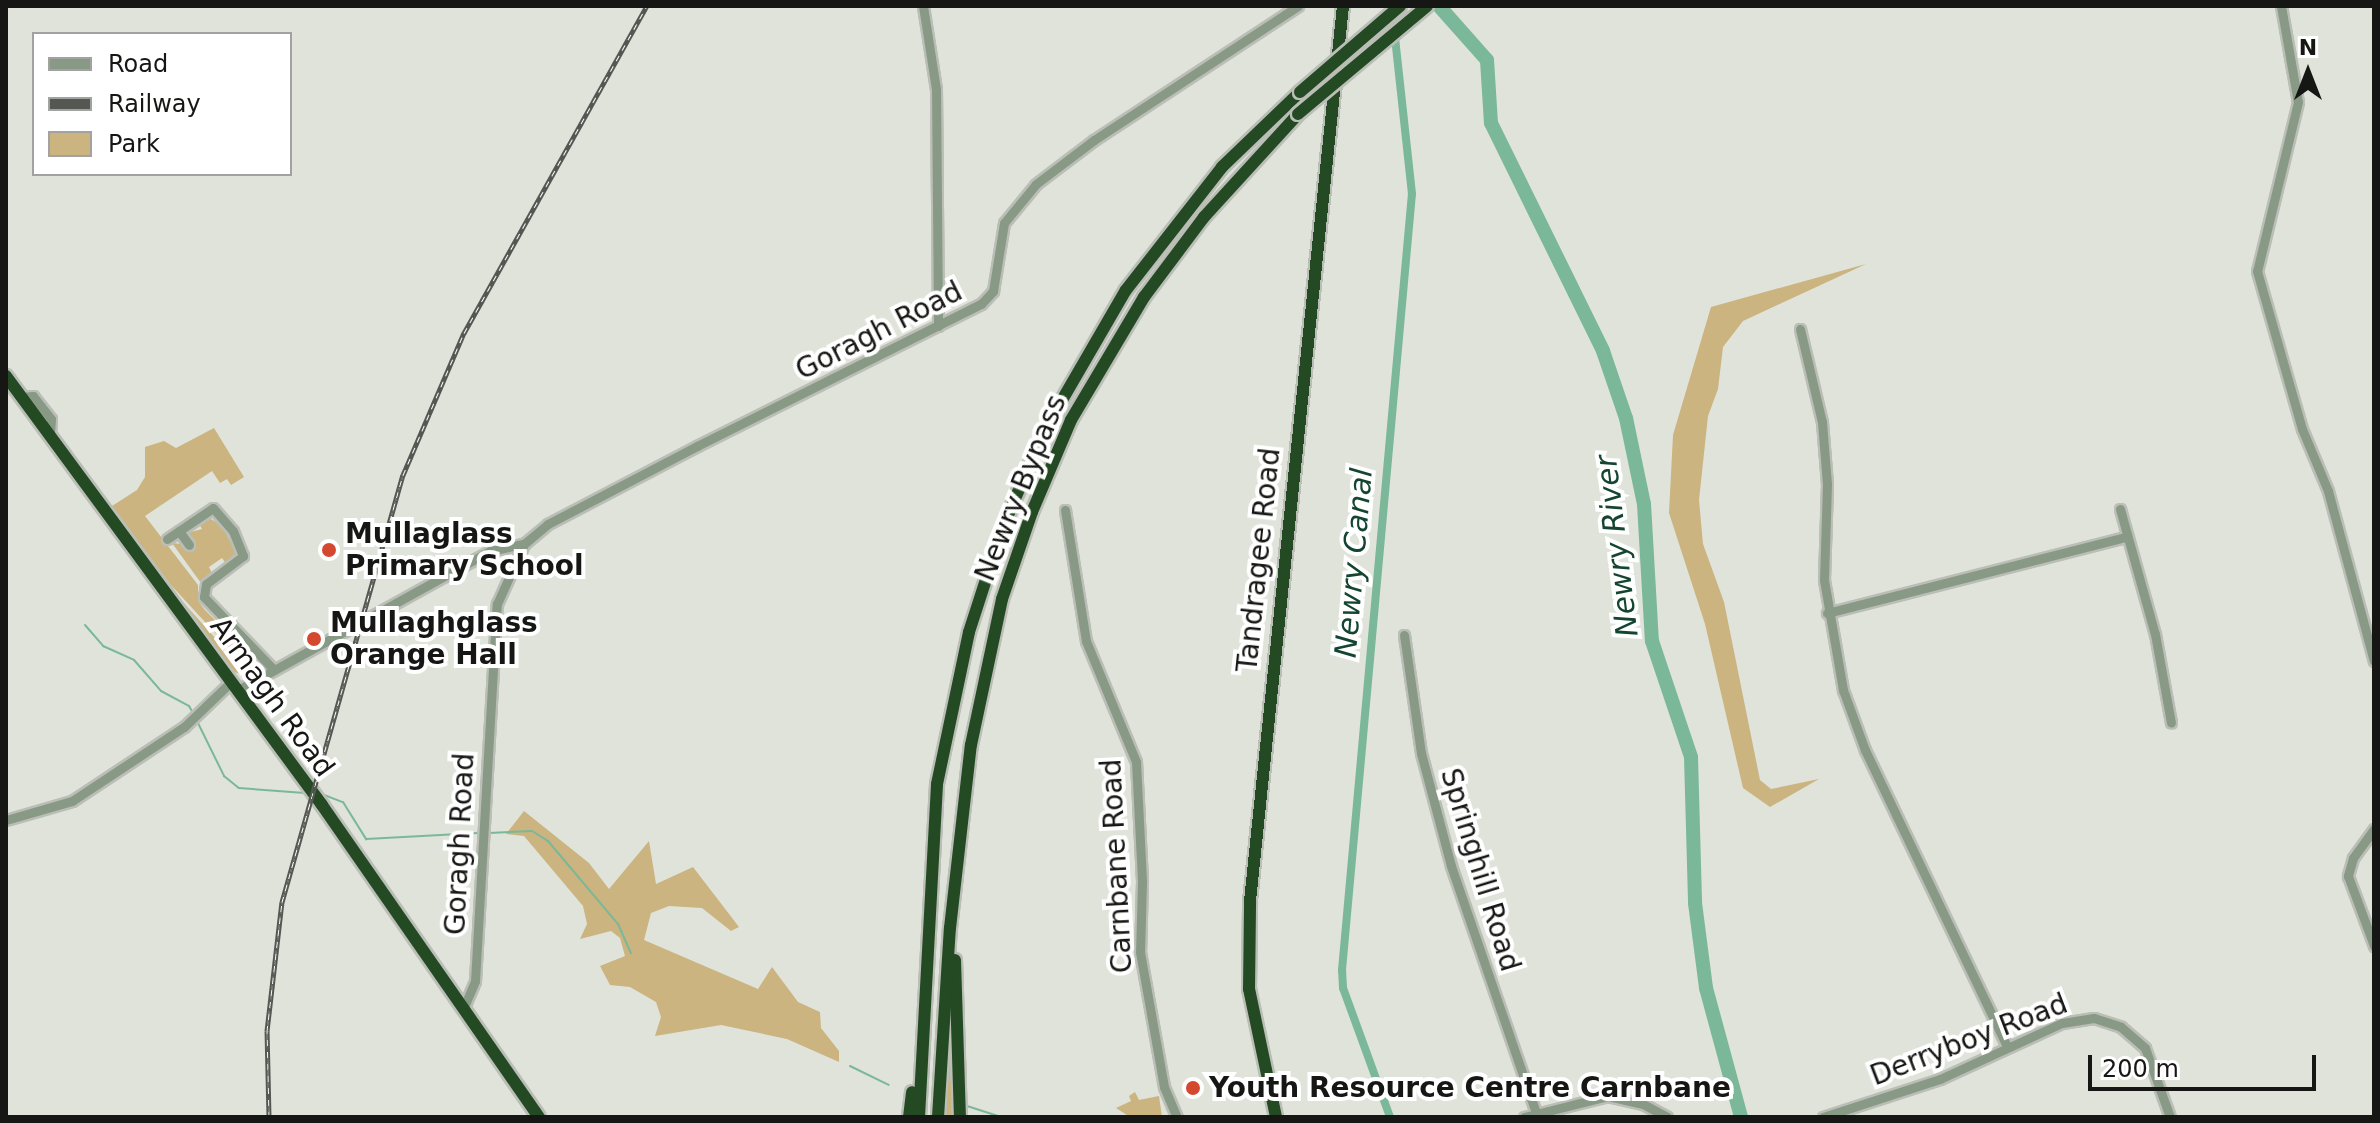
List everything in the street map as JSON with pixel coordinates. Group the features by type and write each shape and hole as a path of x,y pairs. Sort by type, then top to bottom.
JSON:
{"highway":[{"name":"Tandragee Road","path":"1276,1117 1249,989 1250,901 1343,6"},
{"name":"Newry Bypass","path":"919,1117 931,841 945,733 969,632 1003,527 1043,433 1126,290 1222,167 1300,92 1400,6"},
{"name":"Newry Bypass","path":"938,1117 955,881 986,663 1002,599 1048,472 1092,381 1144,297 1222,195 1298,114 1427,6"},
{"name":"Armagh Road","path":"6,376 322,805 539,1117"},
{"path":"955,881 960,1117"},
{"path":"909,1117 921,1025"}],"street":[{"path":"923,6 936,89 938,326"},
{"name":"Goragh Road","path":"464,1007 475,981 497,604 524,544 548,524 603,494 938,326 991,296 1004,223 1036,184 1094,140 1298,6"},
{"path":"2281,6 2298,102 2257,271 2302,429 2328,491 2374,661"},
{"path":"1800,329 1825,449 1827,613 1855,727 2007,1047"},
{"path":"167,539 213,508 242,544 243,556 206,584 204,597 273,669"},
{"path":"2120,509 2125,537 2155,634 2171,723"},
{"name":"Carnbane Road","path":"1065,510 1086,641 1136,762 1142,854 1140,952 1164,1087 1177,1117"},
{"path":"1054,524 1065,523"},
{"path":"179,531 189,545"},
{"path":"1827,613 2125,537"},
{"name":"Goragh Road","path":"6,820 72,801 235,686 273,669 490,551 524,544"},
{"name":"Springhill Road","path":"1404,635 1421,753 1436,811 1536,1113"},
{"path":"2374,829 2353,858 2348,876 2374,946"},
{"name":"Derryboy Road","path":"1823,1117 1940,1079 2078,1018 2108,1021 2145,1048 2170,1117"},
{"path":"1524,1117 1608,1096 1643,1104 1667,1117"}],"green space":[{"path":"1866,264 1743,321 1723,347 1718,389 1708,416 1699,500 1703,544 1724,602 1760,780 1771,789 1819,779 1770,807 1743,788 1705,624 1669,513 1673,435 1711,307"},
{"path":"214,428 244,477 231,485 227,479 220,483 212,471 145,516 198,585 198,601 262,667 252,673 170,584 112,506 137,490 145,477 145,447 164,441 176,448"},
{"path":"208,517 222,526 237,554 226,564 222,558 209,567 212,573 201,583 172,543 193,545 187,533 202,529 199,524"},
{"path":"165,582 250,677 231,671"},
{"path":"524,811 589,863 609,889 649,841 656,884 693,867 739,927 731,931 702,908 669,906 651,913 644,940 758,989 772,967 798,1002 820,1012 821,1028 839,1051 839,1062 787,1039 721,1025 655,1036 661,1017 656,1002 630,987 610,985 600,966 625,956 620,938 611,931 580,939 587,924 583,906 524,836 506,834"},
{"path":"950,1031 953,1080 957,1117 945,1117"},
{"path":"1135,1092 1139,1100 1159,1096 1162,1117 1130,1117 1116,1108 1131,1101 1129,1096"}],"waterway":[{"name":"Newry River","path":"1439,6 1487,60 1491,123 1603,351 1626,418 1644,504 1652,641 1691,757 1695,903 1706,988 1741,1117"},
{"name":"Newry Canal","path":"1390,1117 1343,988 1342,970 1412,194 1392,11"},
{"path":"85,625 103,646 134,660 161,691 189,706 193,713"},
{"path":"196,719 224,776 239,788 305,793"},
{"path":"319,793 343,802 366,839 478,833"},
{"path":"489,833 532,831 548,841 618,924 631,953"},
{"path":"850,1066 889,1085"},
{"path":"964,1105 1001,1117"}],"railway":[{"path":"269,1117 267,1031 282,902 403,475 464,333 647,6"}],"place":[{"name":"Mullaglass Primary School","path":"329,550"},
{"name":"Mullaghglass Orange Hall","path":"314,639"},
{"name":"Youth Resource Centre Carnbane","path":"1193,1088"}]}
